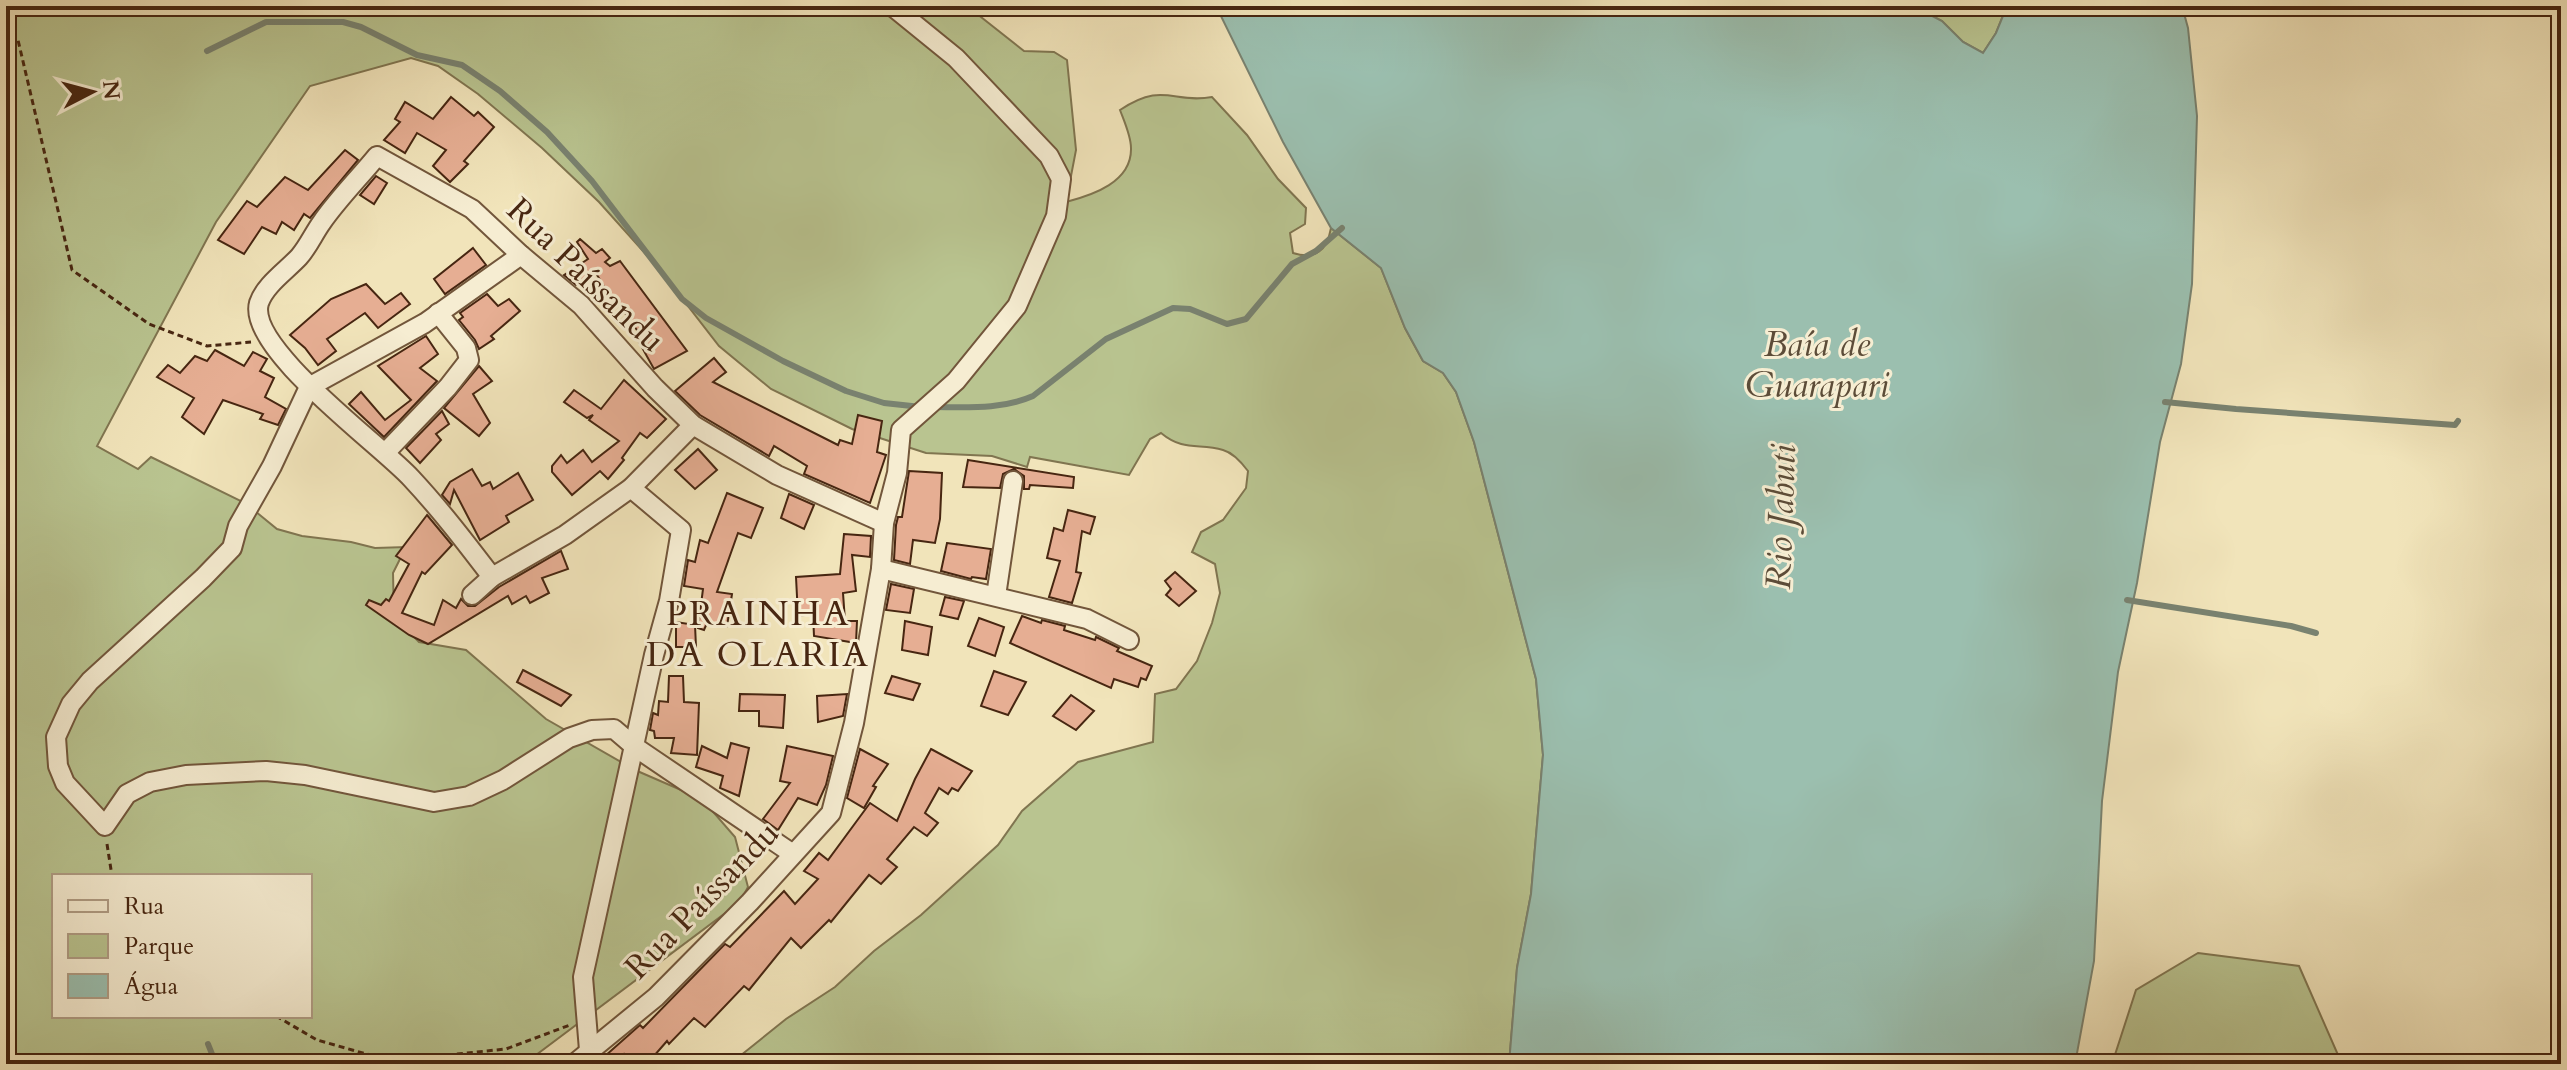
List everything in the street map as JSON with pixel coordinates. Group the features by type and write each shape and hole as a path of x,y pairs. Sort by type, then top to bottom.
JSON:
{"street":[{"name":"Rua Paíssandu","path":"574,1064 588,1042 656,997 750,902 831,813 854,723 881,569 884,523 897,473 901,430 956,381 1017,306 1056,216 1061,179 1049,156 956,58 892,6"},
{"name":"Rua Paíssandu","path":"269,340 259,324 259,303 276,279 301,256 323,221 377,156 472,209 581,305 655,388 693,425 777,475 884,523"},
{"path":"521,255 438,313 309,387 272,466 238,526 232,548 90,681 71,704 56,737 58,766 65,783 105,826 127,794 150,782 186,775 266,771 434,802 469,796 503,780 569,738 592,730 614,729 635,747 793,854"},
{"path":"385,453 448,387 469,360 466,348 438,313"},
{"path":"269,340 309,387 385,453 451,523 492,577"},
{"path":"472,595 492,577 565,535 631,488 693,425"},
{"path":"996,596 1013,481"},
{"path":"588,1042 583,977 654,655 669,601 681,530 631,488"},
{"path":"881,569 1087,619 1129,640"}],"path":[{"path":"6,25 18,40 72,270 149,324 207,346 269,340"},
{"path":"105,826 112,874"},
{"path":"279,1018 317,1040 377,1057 418,1058 506,1049 573,1024 588,1042"}],"green space":[{"path":"6,6 967,6 1024,51 1054,52 1067,60 1076,150 1066,202 1099,191 1125,170 1130,160 1131,143 1120,110 1135,101 1158,95 1212,97 1247,135 1278,179 1306,208 1305,224 1290,233 1293,253 1308,255 1319,252 1331,228 1381,268 1405,328 1423,361 1443,373 1456,392 1474,442 1536,679 1543,755 1531,894 1517,968 1509,1064 730,1064 786,1019 835,987 874,951 921,915 998,845 1022,811 1078,762 1153,742 1155,694 1176,689 1197,661 1220,593 1215,564 1192,552 1201,532 1223,520 1246,488 1248,471 1227,451 1184,445 1161,433 1150,439 1129,475 1030,457 1027,467 992,456 926,453 852,429 771,389 719,346 660,270 599,202 542,148 478,94 438,66 411,58 310,86 216,222 97,446 138,469 151,457 245,503 277,529 375,548 406,547 393,573 394,616 419,642 466,650 546,719 635,770 702,799 735,837 748,887 740,902 524,1064 6,1064"},
{"path":"1913,6 2007,6 1996,33 1983,53 1963,42 1942,21"},
{"path":"2198,953 2299,966 2342,1064 2112,1064 2136,990"}],"water":[{"name":"Baía de Guarapari","path":"1216,6 1913,6 1942,21 1963,42 1983,53 1996,33 2007,6 2182,6 2188,28 2197,116 2192,284 2181,364 2160,442 2137,583 2118,672 2102,801 2094,961 2075,1064 1509,1064 1517,968 1531,894 1543,755 1536,679 1474,442 1456,392 1443,373 1423,361 1405,328 1381,268 1331,228 1283,142"}],"building":[{"path":"451,97 474,116 478,112 494,127 464,161 468,164 450,182 433,166 446,150 417,133 405,153 384,140 400,122 395,119 405,102 433,119"},
{"path":"345,150 358,160 310,218 304,214 294,230 282,222 276,234 262,227 244,254 218,240 247,201 257,207 285,177 308,190"},
{"path":"376,176 387,183 374,204 360,195"},
{"path":"580,239 596,253 602,249 610,258 605,262 610,266 620,261 687,351 654,369 635,335 639,333 613,296 611,298 594,270 576,285 564,275 588,259 577,242"},
{"path":"473,248 486,265 445,294 434,279"},
{"path":"366,284 385,304 401,293 410,304 378,328 365,313 327,339 336,351 318,365 290,335 331,299"},
{"path":"487,294 498,306 509,299 520,311 491,336 494,339 479,349 459,320 463,317 460,313"},
{"path":"426,336 438,354 420,368 437,381 384,437 349,404 361,392 385,420 411,400 378,366"},
{"path":"215,350 244,366 253,352 267,359 260,371 274,378 265,397 286,409 278,425 260,419 263,414 223,400 204,434 182,417 194,398 157,377 168,365 180,373 195,356 207,361"},
{"path":"714,358 726,372 713,382 838,445 840,440 852,444 858,415 882,421 877,452 886,455 870,503 804,474 807,466 774,446 769,456 700,415 675,391"},
{"path":"479,366 492,381 473,394 490,423 479,436 444,408"},
{"path":"624,380 666,419 647,438 640,433 608,479 600,471 572,495 552,472 552,466 561,455 567,463 583,450 592,462 619,441 589,420 593,415 587,418 564,402 574,390 601,409"},
{"path":"442,411 449,424 436,434 441,440 420,463 406,448"},
{"path":"698,449 717,470 695,489 675,470"},
{"path":"968,460 1074,477 1073,488 1030,485 1029,489 1024,489 1024,476 1014,469 1003,474 1000,488 963,487"},
{"path":"472,469 482,486 490,482 493,489 518,473 533,500 506,516 509,522 480,540 454,490 450,504 442,495 450,482"},
{"path":"909,471 942,473 940,519 935,543 913,540 910,564 894,560 896,525 898,517 902,517"},
{"path":"727,493 763,508 751,538 738,533 717,592 732,594 727,626 707,623 704,630 698,628 703,589 684,586 688,560 695,562 700,540 708,543"},
{"path":"789,494 814,505 804,529 781,518"},
{"path":"1068,510 1095,517 1090,534 1082,531 1076,572 1081,573 1072,603 1049,597 1060,561 1047,558 1054,528 1063,531"},
{"path":"427,515 452,545 425,574 422,572 402,613 434,625 443,600 456,608 461,599 468,606 475,606 499,587 561,551 568,569 542,578 549,593 530,603 526,596 512,604 508,596 428,644 409,635 366,605 369,600 381,605 386,599 389,601 409,564 396,556"},
{"path":"844,534 871,536 870,557 852,555 856,591 843,593 845,621 857,621 856,643 814,636 813,614 798,616 796,577 840,574"},
{"path":"947,543 991,549 986,579 971,579 941,571"},
{"path":"1175,572 1196,591 1179,606 1166,595 1171,589 1165,581"},
{"path":"891,584 914,589 910,613 886,610"},
{"path":"945,597 964,601 958,619 940,615"},
{"path":"1022,616 1041,623 1042,620 1065,626 1064,630 1095,640 1096,637 1119,648 1117,651 1152,666 1146,680 1141,678 1138,687 1114,679 1111,688 1010,643"},
{"path":"979,618 1004,627 995,656 968,646"},
{"path":"905,621 932,627 928,655 902,650"},
{"path":"676,622 695,625 696,647 676,647"},
{"path":"523,670 571,695 561,706 517,682"},
{"path":"994,671 1026,682 1008,715 981,706"},
{"path":"669,676 683,676 684,702 699,703 697,755 671,753 674,738 655,738 654,731 650,730 653,713 658,715 659,701 668,702"},
{"path":"892,676 920,684 913,700 885,693"},
{"path":"740,694 785,695 783,728 759,726 759,711 739,711"},
{"path":"847,694 843,716 818,722 817,696"},
{"path":"1071,695 1094,711 1076,730 1053,716"},
{"path":"731,743 749,748 739,796 720,788 723,776 696,767 702,746 727,758"},
{"path":"787,746 833,756 817,805 798,798 778,830 763,819 790,783 780,781"},
{"path":"860,749 888,764 873,786 876,787 864,808 847,798"},
{"path":"931,749 972,771 958,791 952,788 948,794 939,788 925,813 938,823 927,836 914,827 887,859 897,867 881,884 869,875 831,922 829,920 801,948 791,938 749,990 744,986 705,1027 694,1018 669,1044 667,1041 647,1064 632,1064 624,1054 611,1064 596,1064 640,1025 643,1028 725,944 730,947 784,891 795,904 818,879 804,871 819,853 828,860 870,803 897,821"}],"waterway":[{"path":"207,51 266,22 343,22 361,27 417,55 462,65 500,91 547,132 592,181 682,299 706,318 783,361 846,391 884,403 921,407"},
{"path":"932,407 996,406 1033,396 1106,339 1173,308 1190,309 1227,324 1246,319 1292,264 1316,251 1342,228"},
{"path":"2165,402 2455,425 2458,421"},
{"path":"2127,600 2291,626 2316,633"},
{"path":"208,1044 216,1064"}],"district":[{"name":"PRAINHA DA OLARIA","path":"758,634"}],"water label":[{"name":"Rio Jabuti","path":"1781,517"}]}
